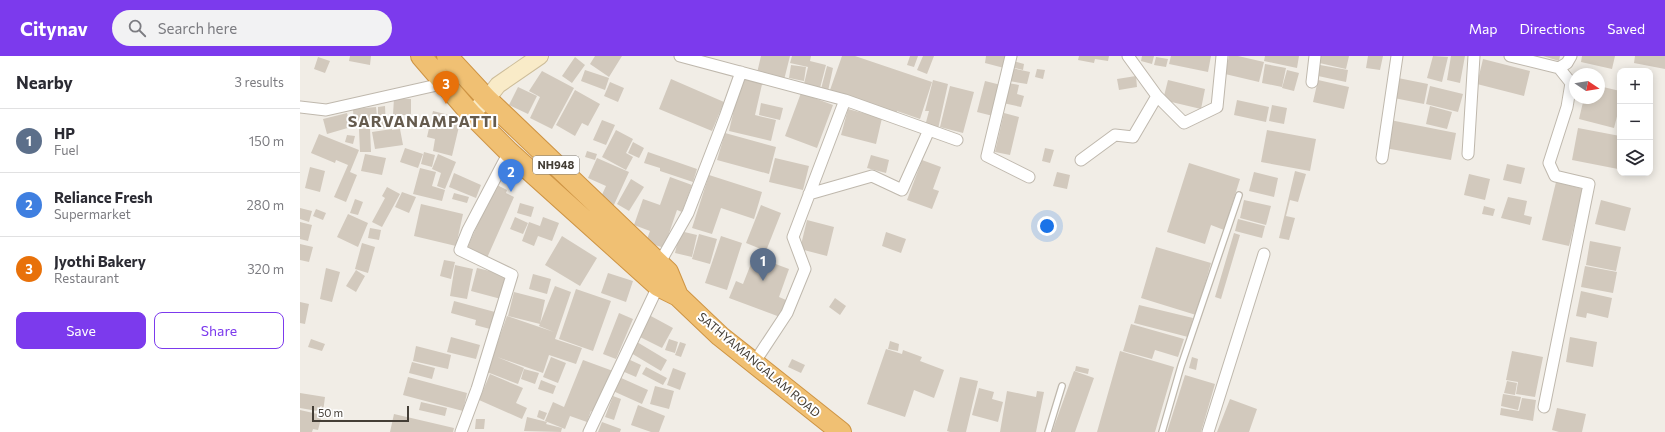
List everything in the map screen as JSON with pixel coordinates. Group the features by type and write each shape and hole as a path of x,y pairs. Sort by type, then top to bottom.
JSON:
{"highway":[{"name":"NH948","path":"421,56 446,83 471,114 509,152 662,274"},
{"name":"SATHYAMANGALAM ROAD","path":"447,56 487,99 662,274 678,296 720,336 841,432"}],"main road":[{"path":"471,114 487,99 498,85 540,56"}],"street":[{"path":"680,56 845,100 957,140"},
{"path":"1011,56 987,156 1029,176"},
{"path":"1128,56 1157,96 1184,123 1217,107 1222,56"},
{"path":"1312,82 1315,56"},
{"path":"1382,158 1397,56"},
{"path":"1468,154 1474,56"},
{"path":"1510,56 1566,62 1570,83 1566,107 1549,164 1555,176 1589,184 1544,407"},
{"path":"589,432 662,274 688,213 741,72"},
{"path":"300,107 326,110 446,83"},
{"path":"1081,160 1114,135 1133,137 1157,96"},
{"path":"754,363 787,313 805,269 793,237 845,100"},
{"path":"809,194 872,176 902,190 929,130"},
{"path":"461,432 477,388 512,275 460,250 468,230 509,152"},
{"path":"1208,432 1264,254"}],"lane":[{"path":"1162,432 1181,366 1239,195"},
{"path":"1048,432 1062,386"}],"building":[{"path":"350,56 371,56 370,65 349,61"},
{"path":"595,56 622,56 609,77 590,64"},
{"path":"761,56 790,56 784,80 757,73"},
{"path":"792,56 811,56 810,61 826,65 820,88 804,84 808,67 790,63"},
{"path":"842,56 855,56 932,82 920,119 897,111 897,113 830,90"},
{"path":"910,56 918,56 914,67 907,65"},
{"path":"923,56 934,56 927,74 917,70"},
{"path":"986,56 1007,56 1004,68 985,63"},
{"path":"1079,56 1109,56 1108,61 1095,59 1094,63 1078,60"},
{"path":"1142,56 1154,56 1152,64 1141,61"},
{"path":"1171,56 1211,56 1208,72 1169,64"},
{"path":"1229,56 1238,56 1264,62 1259,82 1225,74"},
{"path":"1265,56 1299,56 1297,68 1264,61"},
{"path":"1317,56 1349,56 1346,69 1315,62"},
{"path":"1368,56 1383,56 1380,70 1366,68"},
{"path":"1433,56 1448,57 1442,82 1427,78"},
{"path":"1451,56 1465,56 1460,83 1447,80"},
{"path":"1543,56 1560,56 1559,61"},
{"path":"1582,56 1615,56 1612,69 1581,62"},
{"path":"1635,56 1665,56 1665,69 1634,63"},
{"path":"318,57 330,61 325,73 314,69"},
{"path":"575,57 585,65 572,83 562,76"},
{"path":"1156,57 1168,59 1166,67 1154,65"},
{"path":"1483,59 1530,71 1524,96 1477,84"},
{"path":"1013,61 1024,64 1023,70 1011,67"},
{"path":"1265,64 1286,68 1282,87 1262,83"},
{"path":"791,65 806,67 804,81 789,78"},
{"path":"1320,65 1348,70 1346,82 1318,76"},
{"path":"827,66 833,68 828,91 821,89"},
{"path":"1012,68 1030,72 1027,84 1009,81"},
{"path":"1037,69 1045,70 1043,79 1035,77"},
{"path":"585,70 609,78 605,90 581,81"},
{"path":"1287,70 1299,73 1294,91 1282,88"},
{"path":"542,71 574,88 552,129 530,118 540,97 529,91"},
{"path":"742,75 763,80 755,115 776,120 771,141 729,131"},
{"path":"1136,76 1137,87 1119,90 1117,79"},
{"path":"1398,78 1428,84 1424,104 1394,98"},
{"path":"671,79 724,102 712,131 659,109"},
{"path":"933,80 948,84 938,129 925,126 929,111 925,111"},
{"path":"1168,80 1205,89 1201,109 1163,100"},
{"path":"1318,80 1349,87 1344,109 1313,102"},
{"path":"985,81 1001,85 993,116 977,112"},
{"path":"610,82 624,88 618,102 604,96"},
{"path":"1008,83 1019,85 1017,94 1024,96 1021,107 1003,103"},
{"path":"950,86 974,92 963,133 940,127"},
{"path":"1430,86 1463,94 1458,112 1426,104"},
{"path":"518,87 537,96 528,114 509,105"},
{"path":"1605,87 1617,90 1617,116 1614,128 1579,119 1583,104 1605,104"},
{"path":"575,90 600,104 588,126 582,123 575,136 556,125"},
{"path":"801,93 833,105 817,148 785,136"},
{"path":"394,98 411,99 411,115 393,115"},
{"path":"1237,100 1269,107 1266,122 1234,115"},
{"path":"761,103 783,108 780,120 759,115"},
{"path":"1272,105 1287,108 1284,124 1269,121"},
{"path":"385,106 386,128 378,128 378,107"},
{"path":"1430,106 1452,112 1447,129 1426,124"},
{"path":"376,107 378,126 354,128 353,109"},
{"path":"848,109 882,118 876,144 841,135"},
{"path":"433,111 461,118 452,156 433,151 435,139 427,137"},
{"path":"347,113 351,127 327,134 323,119"},
{"path":"1004,113 1019,117 1010,155 995,152"},
{"path":"602,120 615,125 606,145 593,140"},
{"path":"1390,120 1456,133 1451,160 1385,148"},
{"path":"370,128 371,152 360,152 359,129"},
{"path":"1578,128 1617,135 1617,169 1572,160"},
{"path":"400,129 403,145 375,149 372,132"},
{"path":"616,130 633,139 626,153 633,157 626,170 602,157"},
{"path":"1267,130 1316,139 1310,171 1261,162"},
{"path":"725,133 776,147 769,174 717,160"},
{"path":"319,134 359,150 350,172 357,175 346,202 334,197 348,165 336,160 335,163 311,153"},
{"path":"347,135 355,136 353,144 345,142"},
{"path":"633,142 644,148 639,158 628,153"},
{"path":"405,148 423,154 418,168 400,162"},
{"path":"1045,148 1054,150 1050,163 1042,161"},
{"path":"587,151 597,154 595,160 585,157"},
{"path":"424,152 435,155 432,167 421,164"},
{"path":"648,152 697,169 693,182 660,171 660,168 644,163"},
{"path":"365,154 386,158 382,175 361,171"},
{"path":"438,154 456,162 445,189 437,186 441,173 432,169"},
{"path":"871,155 889,160 886,173 867,168"},
{"path":"597,158 629,172 613,207 599,201 606,186 588,178"},
{"path":"775,158 809,166 803,190 769,182"},
{"path":"922,160 941,167 933,189 939,191 932,209 907,200"},
{"path":"1189,163 1240,179 1224,230 1211,225 1205,244 1167,232"},
{"path":"1507,164 1525,168 1521,184 1503,180"},
{"path":"310,167 325,171 320,192 305,188"},
{"path":"420,168 436,172 432,186 445,190 442,201 413,194"},
{"path":"1295,171 1306,174 1298,202 1290,200 1286,216 1295,218 1289,240 1279,238"},
{"path":"1057,172 1070,175 1067,189 1053,186"},
{"path":"1254,172 1278,178 1274,197 1249,191"},
{"path":"454,173 481,185 476,198 449,187"},
{"path":"1469,174 1490,179 1485,200 1464,195"},
{"path":"709,175 762,192 754,219 721,208 712,234 692,228"},
{"path":"670,177 692,185 682,212 677,210 664,248 646,242 650,231 634,225 643,199 660,205"},
{"path":"631,179 644,187 629,211 617,204"},
{"path":"1556,182 1583,189 1569,246 1542,240"},
{"path":"495,184 507,190 506,193 514,197 487,258 467,249"},
{"path":"387,187 400,194 382,227 372,222 385,198 382,196"},
{"path":"402,192 416,197 409,213 395,207"},
{"path":"454,193 469,197 467,203 452,199"},
{"path":"1508,197 1527,201 1524,215 1532,217 1530,225 1501,218"},
{"path":"355,199 363,202 358,215 350,213"},
{"path":"1244,200 1271,206 1266,225 1240,218"},
{"path":"1601,200 1631,208 1625,231 1595,224"},
{"path":"520,203 534,207 531,217 517,213"},
{"path":"421,204 463,214 456,246 414,236"},
{"path":"761,205 781,213 766,251 746,243"},
{"path":"1484,206 1495,209 1493,216 1482,214"},
{"path":"300,208 312,211 309,222 300,219"},
{"path":"316,209 326,213 323,220 313,216"},
{"path":"348,214 368,223 358,247 337,237"},
{"path":"515,217 528,223 523,234 510,229"},
{"path":"543,217 559,223 552,241 538,236 534,246 522,241 529,222 540,226"},
{"path":"1238,219 1265,226 1262,238 1235,231"},
{"path":"807,220 834,227 827,256 800,249"},
{"path":"300,222 312,225 308,241 300,239"},
{"path":"370,228 381,230 379,240 368,238"},
{"path":"680,231 697,235 692,257 675,253"},
{"path":"886,232 906,239 901,253 882,246"},
{"path":"1234,233 1240,235 1221,299 1215,297"},
{"path":"699,234 717,239 710,264 692,259"},
{"path":"562,236 597,258 580,286 545,265"},
{"path":"721,236 742,243 727,290 705,283"},
{"path":"1590,241 1621,247 1616,271 1586,265"},
{"path":"362,243 375,247 368,273 355,269"},
{"path":"300,244 313,247 309,262 300,260"},
{"path":"1156,247 1211,263 1196,315 1141,298"},
{"path":"754,256 789,269 779,297 786,300 780,317 729,298 736,281 743,284"},
{"path":"444,260 455,262 451,279 440,276"},
{"path":"455,265 473,269 467,299 450,296"},
{"path":"1585,266 1617,272 1613,293 1581,287"},
{"path":"326,268 340,272 332,302 320,299"},
{"path":"477,268 507,275 501,299 471,291"},
{"path":"356,270 365,276 356,292 346,286"},
{"path":"608,273 633,281 626,302 601,293"},
{"path":"533,274 551,279 547,294 529,289"},
{"path":"555,286 571,292 555,339 582,348 576,364 549,355 543,373 497,357 524,368 518,384 487,372 507,316 554,332 539,326"},
{"path":"576,289 611,301 593,351 559,339"},
{"path":"1581,291 1612,298 1608,318 1587,313 1586,318 1576,316"},
{"path":"514,292 545,300 540,324 508,316"},
{"path":"835,298 846,306 840,315 829,307"},
{"path":"454,301 495,312 490,329 475,325 476,320 451,313"},
{"path":"300,302 309,304 305,324 300,323"},
{"path":"1139,305 1193,318 1188,337 1134,323"},
{"path":"619,313 633,319 616,359 603,354"},
{"path":"649,315 673,328 662,348 638,336"},
{"path":"1131,324 1184,339 1178,357 1155,350 1152,359 1123,351"},
{"path":"451,337 480,345 476,359 447,352"},
{"path":"1570,337 1597,342 1593,367 1566,362"},
{"path":"311,339 325,344 322,351 308,347"},
{"path":"669,339 678,342 675,353 665,350"},
{"path":"890,341 899,344 898,351 888,349"},
{"path":"637,342 667,360 661,371 631,353"},
{"path":"680,342 686,344 681,357 675,355"},
{"path":"416,346 451,355 448,369 413,361"},
{"path":"886,349 902,354 903,350 922,357 920,361 944,370 934,398 914,390 905,417 867,404"},
{"path":"1120,351 1174,367 1155,432 1097,432"},
{"path":"1512,351 1543,357 1535,397 1516,394 1518,382 1506,380"},
{"path":"551,357 566,363 558,383 543,377"},
{"path":"1192,357 1198,359 1196,370 1189,368"},
{"path":"628,359 641,365 636,377 622,371"},
{"path":"792,359 805,365 801,373 788,367"},
{"path":"583,360 613,371 596,413 591,411 587,422 570,416 565,429 545,421 553,402 564,407"},
{"path":"412,362 435,368 432,379 409,373"},
{"path":"1076,366 1089,369 1088,374 1075,371"},
{"path":"646,367 667,378 663,385 642,374"},
{"path":"673,368 686,373 680,390 667,385"},
{"path":"524,369 539,373 535,384 521,379"},
{"path":"1074,371 1094,378 1075,432 1052,432"},
{"path":"490,374 523,388 516,403 527,408 522,419 479,400"},
{"path":"1185,375 1215,384 1201,432 1167,432"},
{"path":"408,377 467,393 463,411 403,395"},
{"path":"619,377 648,390 642,404 613,391"},
{"path":"960,377 978,381 966,432 950,432 947,431"},
{"path":"541,380 556,386 553,394 538,389"},
{"path":"1507,381 1517,383 1515,395 1504,393"},
{"path":"655,386 674,391 669,409 650,404"},
{"path":"979,388 994,392 992,399 1003,402 998,422 972,415"},
{"path":"1007,391 1036,397 1037,391 1044,392 1036,432 1000,432"},
{"path":"300,393 325,397 323,412 300,408"},
{"path":"1503,394 1521,397 1518,410 1501,406"},
{"path":"613,396 621,399 614,420 605,417"},
{"path":"1522,398 1536,400 1533,421 1500,415 1501,408 1519,411"},
{"path":"1230,399 1257,409 1249,432 1217,432"},
{"path":"421,402 447,408 445,416 419,410"},
{"path":"638,405 665,416 659,432 651,432 631,425"},
{"path":"1557,408 1586,414 1582,432 1559,432 1552,430"},
{"path":"300,410 322,415 318,430 313,429 312,432 300,432"},
{"path":"539,410 547,413 544,420 537,417"},
{"path":"394,414 454,428 453,432 390,432"},
{"path":"527,417 547,422 546,424 562,428 561,432 524,431"},
{"path":"476,419 485,419 484,429 475,429"},
{"path":"602,422 621,429 620,432 598,432"}],"place":[{"name":"Jyothi Bakery","path":"446,104"},
{"name":"Reliance Fresh","path":"511,192"},
{"name":"HP","path":"763,281"}],"district":[{"name":"SARVANAMPATTI","path":"423,121"}]}
